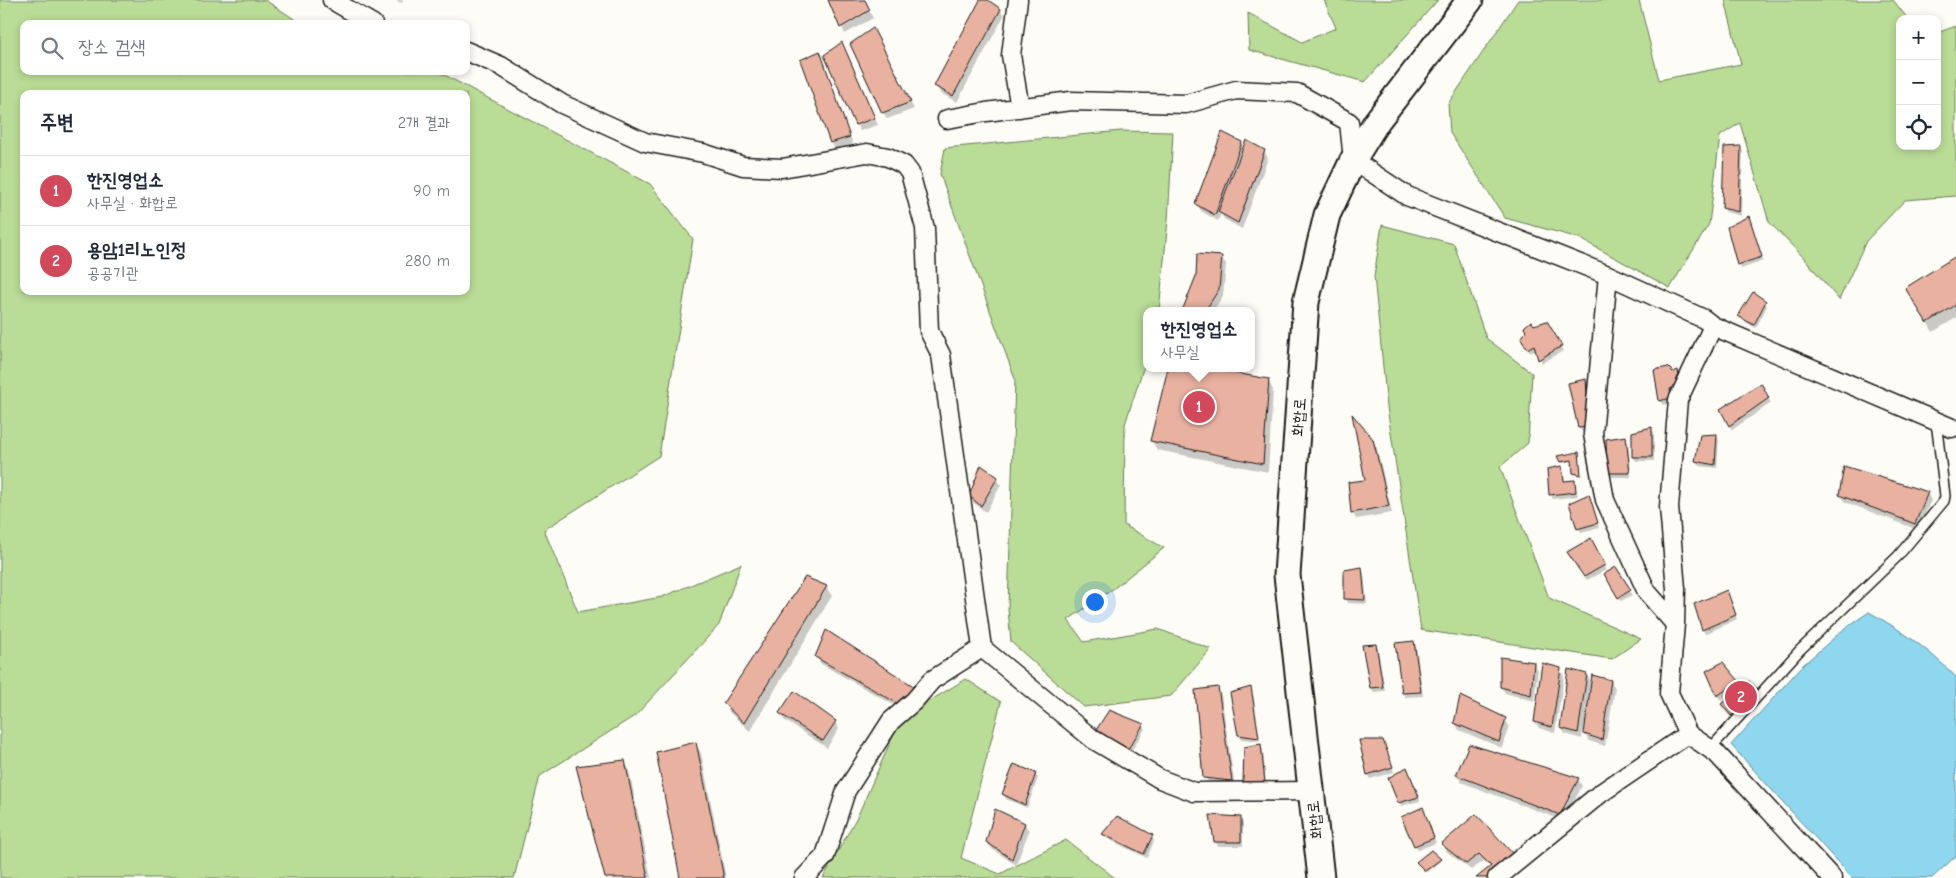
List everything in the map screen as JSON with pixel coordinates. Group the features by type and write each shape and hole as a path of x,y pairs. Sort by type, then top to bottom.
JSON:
{"main road":[{"name":"화합로","path":"1321,878 1287,575 1306,302 1328,215 1353,160 1377,121 1470,0"}],"street":[{"path":"332,0 366,20"},
{"path":"1018,0 1010,55 1020,108"},
{"path":"470,53 501,66 562,104 645,142 703,153 742,166 782,168 867,153 888,157 904,165 910,173 925,228 929,331 941,355 982,648 1094,740 1160,779 1194,792 1311,791"},
{"path":"947,119 1071,101 1186,104 1236,90 1296,93 1350,122 1353,160 1407,196 1608,275 1704,319 1713,326 1954,429"},
{"path":"1608,275 1592,434 1605,500 1647,592 1675,624"},
{"path":"1713,326 1678,400 1669,507 1676,588 1669,693 1688,734 1710,749 1832,878"},
{"path":"804,878 825,856 846,792 891,721 914,701 932,680 982,648"},
{"path":"1497,878 1601,793 1688,734"}],"lane":[{"path":"1710,749 1800,650 1898,556 1944,501 1936,421"}],"green space":[{"path":"0,0 265,0 296,20 20,20 20,75 445,75 650,184 693,239 659,456 544,530 578,612 662,597 741,564 719,625 636,715 540,776 514,878 0,878"},
{"path":"1324,0 1438,0 1365,82 1249,50 1248,13 1302,42 1336,28"},
{"path":"1518,0 1639,0 1659,80 1741,64 1725,0 1893,0 1905,15 1896,15 1896,150 1941,150 1941,32 1956,26 1956,196 1905,200 1866,241 1839,300 1805,259 1769,222 1740,123 1720,136 1709,224 1670,288 1579,238 1505,218 1450,133 1448,104"},
{"path":"1121,131 1173,132 1168,220 1159,307 1143,307 1143,369 1125,424 1124,525 1164,548 1113,589 1068,620 1084,642 1158,629 1211,649 1171,696 1084,707 1011,642 1008,609 1015,379 940,174 945,148"},
{"path":"1382,225 1454,244 1486,338 1532,373 1528,443 1500,467 1549,598 1641,639 1612,659 1421,630 1387,407 1374,276"},
{"path":"966,679 1001,702 961,858 1000,874 1066,840 1115,878 823,878 858,815 901,718"}],"water":[{"path":"1869,612 1915,641 1956,677 1956,856 1932,878 1852,878 1731,745 1803,665 1844,629"}],"building":[{"path":"828,0 865,0 870,10 840,28"},
{"path":"980,0 988,0 1001,9 953,96 934,86"},
{"path":"873,28 911,102 882,113 850,44"},
{"path":"842,42 875,118 855,125 824,55"},
{"path":"820,51 850,137 830,143 800,60"},
{"path":"1222,132 1242,142 1215,215 1195,204"},
{"path":"1246,140 1265,150 1238,223 1218,212"},
{"path":"1741,146 1739,212 1722,208 1724,147"},
{"path":"1749,216 1762,257 1737,265 1727,227"},
{"path":"1197,254 1222,256 1219,289 1208,307 1184,307 1196,276"},
{"path":"1956,256 1956,305 1927,323 1905,288"},
{"path":"1753,292 1766,301 1754,325 1738,316"},
{"path":"1531,321 1534,325 1547,321 1562,346 1538,360 1534,345 1527,349 1521,338 1526,332 1524,327"},
{"path":"1668,367 1673,372 1678,370 1680,385 1670,389 1671,398 1659,401 1654,370"},
{"path":"1167,372 1229,372 1269,379 1263,464 1150,441"},
{"path":"1586,379 1589,427 1578,428 1568,383"},
{"path":"1761,383 1769,398 1729,426 1720,409"},
{"path":"1352,414 1373,439 1389,506 1351,513 1348,482 1365,480"},
{"path":"1652,427 1652,457 1632,457 1632,432"},
{"path":"1717,434 1715,465 1695,461 1700,435"},
{"path":"1626,436 1630,473 1607,473 1606,439"},
{"path":"1579,452 1581,475 1573,473 1572,460 1560,462 1557,456"},
{"path":"981,465 998,477 981,506 969,496"},
{"path":"1562,466 1564,481 1575,480 1576,492 1549,495 1547,469"},
{"path":"1844,466 1928,492 1915,524 1839,495"},
{"path":"1589,494 1598,523 1577,529 1569,503"},
{"path":"1591,538 1605,565 1584,577 1567,552"},
{"path":"1362,567 1365,600 1344,599 1344,570"},
{"path":"1616,567 1631,590 1618,598 1604,574"},
{"path":"805,577 827,586 744,723 723,703"},
{"path":"1727,590 1736,615 1702,630 1694,604"},
{"path":"826,630 915,687 904,707 815,657"},
{"path":"1414,641 1421,692 1402,693 1395,643"},
{"path":"1376,644 1383,687 1370,688 1362,645"},
{"path":"1500,657 1534,662 1531,695 1500,687"},
{"path":"1723,662 1739,681 1717,696 1706,671"},
{"path":"1542,663 1561,668 1552,727 1534,722"},
{"path":"1568,669 1587,674 1578,733 1560,728"},
{"path":"1592,675 1611,680 1602,740 1584,734"},
{"path":"1749,681 1759,690 1746,706 1731,716 1721,704"},
{"path":"1218,687 1232,781 1203,778 1195,690"},
{"path":"1251,687 1259,738 1238,735 1230,693"},
{"path":"794,691 836,721 823,741 779,713"},
{"path":"1460,696 1506,718 1499,742 1454,723"},
{"path":"1109,710 1144,724 1128,749 1096,730"},
{"path":"1359,740 1383,740 1393,767 1367,775"},
{"path":"696,742 724,878 680,878 656,752"},
{"path":"1261,744 1265,783 1243,783 1244,747"},
{"path":"1469,744 1579,778 1560,815 1456,775"},
{"path":"625,760 648,878 605,878 576,766"},
{"path":"1014,764 1036,773 1025,805 1002,794"},
{"path":"1407,767 1419,797 1398,803 1388,778"},
{"path":"1423,807 1434,838 1414,846 1401,817"},
{"path":"995,809 1025,823 1012,859 986,842"},
{"path":"1476,814 1514,855 1487,878 1476,878 1491,866 1479,854 1466,864 1441,844"},
{"path":"1210,815 1241,817 1241,842 1214,842"},
{"path":"1117,816 1153,835 1144,854 1102,834"},
{"path":"1431,850 1441,859 1425,871 1416,862"}],"place":[{"name":"한진영업소","path":"1199,407"},
{"name":"용암1리노인정","path":"1741,697"}]}
